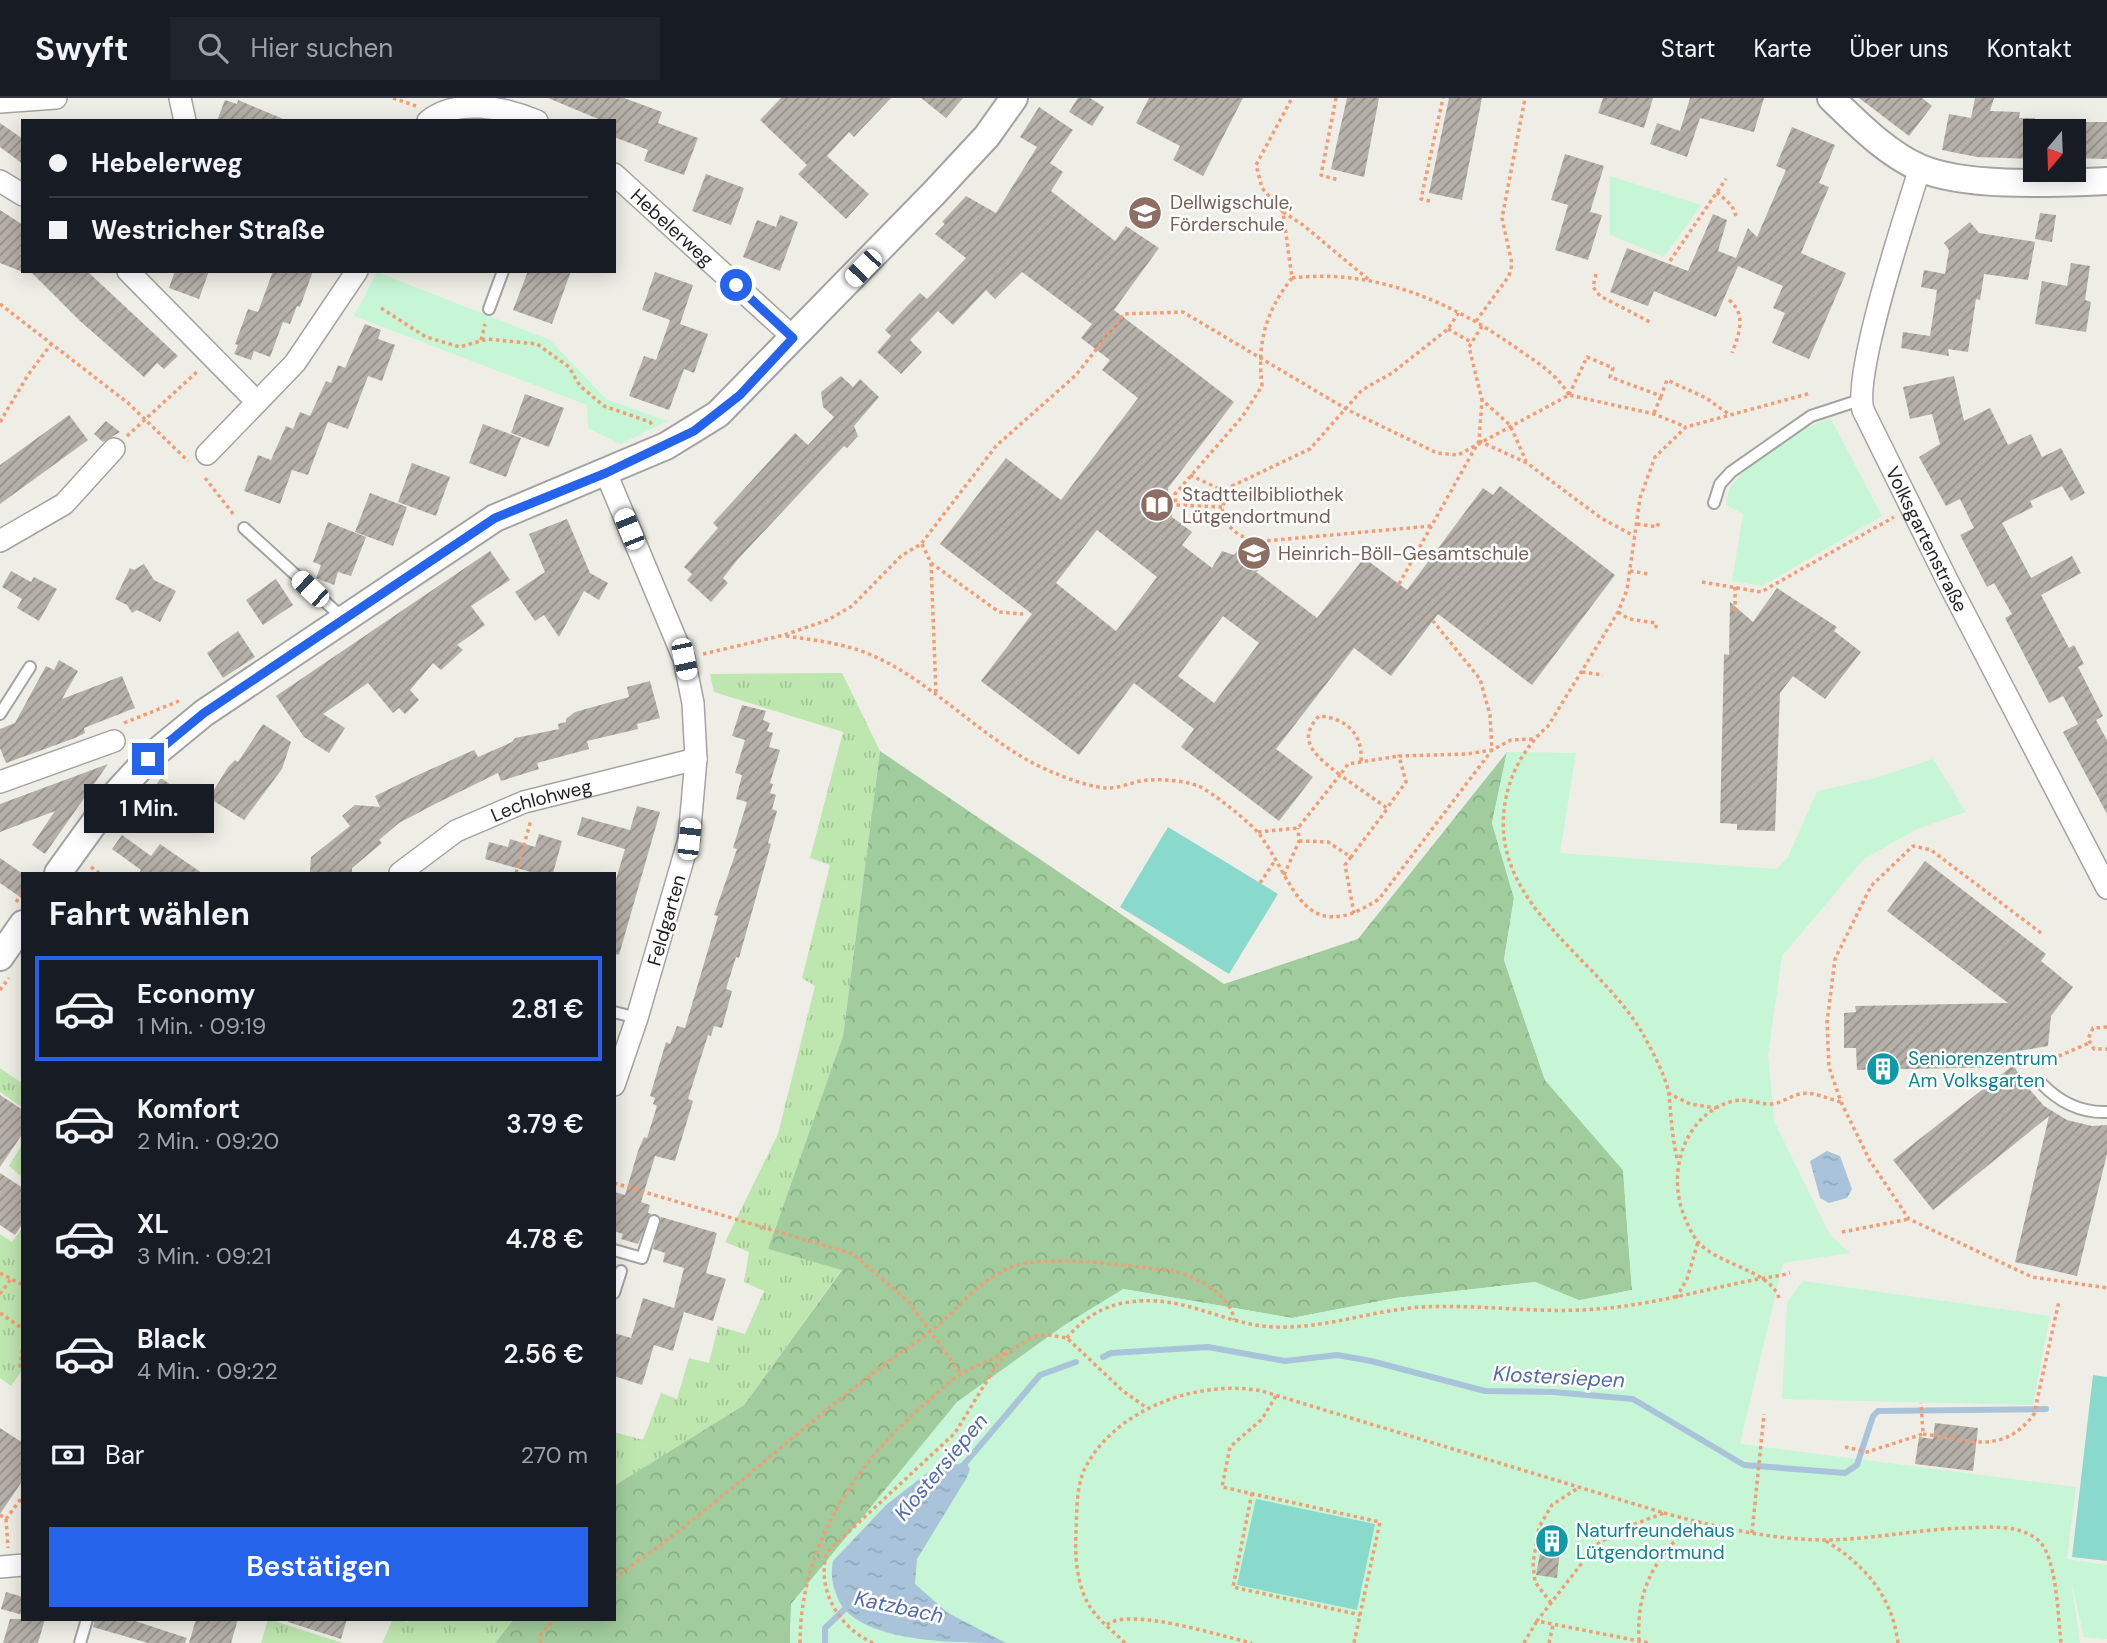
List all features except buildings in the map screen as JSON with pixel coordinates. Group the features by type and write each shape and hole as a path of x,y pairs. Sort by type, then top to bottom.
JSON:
{"street":[{"path":"0,102 56,98"},
{"path":"180,98 185,119"},
{"path":"59,872 104,808 148,759 204,713 495,518 666,446 718,414 988,136 1014,98"},
{"path":"1831,98 1890,149 1920,168 1976,179 2107,181"},
{"path":"430,119 456,104 489,105 531,119"},
{"path":"1860,400 1871,341 1920,168"},
{"name":"Hebelerweg","path":"616,176 793,338"},
{"path":"0,181 21,194"},
{"path":"134,273 257,402"},
{"path":"207,454 295,363 356,273"},
{"name":"Volksgartenstraße","path":"1860,400 1871,430 1912,509 2100,859 2107,888"},
{"path":"0,541 64,504 114,449"},
{"name":"Feldgarten","path":"606,473 684,659 693,704 696,759 689,839 637,1018 616,1079"},
{"path":"1,779 114,741"},
{"name":"Lechlohweg","path":"401,872 456,831 538,798 696,759"},
{"path":"0,957 21,927"}],"lane":[{"path":"489,309 502,273"},
{"path":"1714,503 1720,484 1731,472 1811,416 1860,400"},
{"path":"244,528 344,619"},
{"path":"0,714 30,667"},
{"path":"616,1013 637,1018"},
{"path":"2037,1079 2055,1098 2075,1108 2107,1112"},
{"path":"616,1251 642,1258 654,1221"},
{"path":"616,1287 621,1271"},
{"path":"80,1643 87,1621"}],"path":[{"path":"1292,98 1256,166 1262,188 1283,212 1347,259 1369,280"},
{"path":"1336,98 1321,176 1338,180"},
{"path":"1430,201 1421,199 1443,98"},
{"path":"1476,321 1509,276 1512,264 1502,218 1525,98"},
{"path":"1670,261 1726,179"},
{"path":"1717,192 1732,206 1736,216"},
{"path":"1222,507 1176,505 1175,494 1242,417 1262,386 1258,356 1270,314 1292,278 1283,212"},
{"path":"1595,274 1593,287 1600,296 1652,323"},
{"path":"1292,278 1339,276 1369,280 1439,301 1476,321 1560,379 1569,395 1654,414 1686,427"},
{"path":"1729,300 1738,308 1741,322 1732,354"},
{"path":"0,304 144,418 205,478 244,528"},
{"path":"382,308 426,337 460,347 487,339 537,344 569,367 580,386 604,405 650,422 656,432"},
{"path":"684,659 784,635 828,620 852,606 901,556 921,544 996,446 1076,375 1124,314 1183,312 1348,410 1437,453 1458,455 1479,441 1569,395 1587,357 1613,368 1610,377 1661,396"},
{"path":"1431,526 1254,542 1238,534 1224,522 1222,507 1232,486 1310,449 1348,410 1362,390 1392,373 1448,329 1459,312"},
{"path":"1399,583 1479,441 1482,400 1470,354 1471,342 1482,325"},
{"path":"1448,329 1471,342"},
{"path":"0,422 28,375 52,343"},
{"path":"114,449 144,418 214,358"},
{"path":"1654,414 1667,380 1706,398 1730,415"},
{"path":"1779,1298 1771,1283 1698,1242 1679,1203 1677,1158 1668,1093 1649,1047 1627,1011 1535,910 1511,863 1505,844 1504,804 1514,772 1534,738 1548,726 1618,612 1627,590 1640,498 1655,457 1686,427 1811,393"},
{"path":"1482,400 1510,425 1527,463"},
{"path":"1479,441 1527,463 1601,518 1634,536"},
{"path":"205,478 211,470 207,454"},
{"path":"1190,475 1228,493"},
{"path":"1702,582 1761,592 1878,524 1912,509"},
{"path":"1636,523 1657,527 1659,522"},
{"path":"921,544 930,563 936,694"},
{"path":"930,563 999,612 1023,614"},
{"path":"1630,571 1649,574"},
{"path":"1735,587 1735,613"},
{"path":"1618,612 1629,618 1656,623 1656,630"},
{"path":"784,635 835,643 871,655 936,694 990,735 1056,774 1108,788 1151,780 1198,786 1258,832 1276,859 1295,898 1313,912 1335,916 1354,913 1379,899 1492,750 1490,715 1480,679 1433,621"},
{"path":"1582,673 1603,675"},
{"path":"114,741 110,729 189,698"},
{"path":"1361,761 1362,746 1358,734 1336,717 1320,716 1309,726 1308,740 1316,755 1387,808"},
{"path":"1284,876 1299,841 1298,828 1348,764 1399,756 1467,754 1492,750 1511,740 1534,738"},
{"path":"1354,913 1345,865 1406,782 1399,756"},
{"path":"516,872 538,798"},
{"path":"1258,832 1298,828"},
{"path":"1299,841 1328,842 1350,857"},
{"path":"2041,933 1931,850 1913,846 1871,886 1835,959 1827,1021 1829,1067 1841,1102 1870,1161 1909,1219 2032,1277 2107,1288"},
{"path":"1261,883 1276,859"},
{"path":"2107,1027 2093,1028 2088,1034 2089,1043 2099,1051 2107,1049"},
{"path":"2037,1079 2050,1060 2089,1043"},
{"path":"1668,1093 1690,1104 1716,1108 1746,1100 1772,1105 1799,1094 1810,1093 1841,1102"},
{"path":"1677,1158 1695,1129 1716,1108"},
{"path":"616,1184 853,1254 909,1302 961,1374"},
{"path":"1842,1232 1909,1219"},
{"path":"1675,1299 1687,1279 1698,1242"},
{"path":"616,1576 756,1471 902,1351 929,1333 989,1279 1015,1265 1045,1261 1179,1271 1224,1299 1233,1311 1234,1320"},
{"path":"0,1273 21,1284"},
{"path":"1067,1338 1089,1316 1127,1302 1166,1301 1188,1304 1234,1320 1272,1327 1317,1326 1418,1307 1475,1305 1596,1309 1675,1299 1790,1273"},
{"path":"0,1294 11,1279"},
{"path":"1845,1447 1867,1452 1923,1434 1984,1442 2006,1440 2023,1429 2034,1414 2059,1301"},
{"path":"0,1313 21,1328"},
{"path":"800,1643 800,1611 813,1561 853,1480 890,1435 961,1374 1009,1352 1032,1337 1049,1335 1067,1338 1122,1391 1147,1408"},
{"path":"813,1561 827,1552 955,1433 1009,1352"},
{"path":"1125,1643 1098,1620 1080,1583 1076,1545 1080,1484 1093,1455 1147,1408 1207,1390 1249,1389 1664,1514 1752,1533 1824,1540 1939,1529 1994,1527 2019,1531 2039,1541 2050,1559 2061,1643"},
{"path":"1276,1396 1262,1419 1230,1447 1222,1486 1380,1522 1354,1643"},
{"path":"1921,1403 1923,1434"},
{"path":"1752,1533 1765,1414"},
{"path":"1551,1603 1535,1582 1533,1563 1539,1527 1552,1505 1579,1488"},
{"path":"1252,1493 1233,1587 1360,1615"},
{"path":"11,1567 6,1519 21,1499"},
{"path":"1524,1643 1536,1621 1596,1545 1624,1528 1664,1514"},
{"path":"0,1515 6,1519"},
{"path":"1642,1642 1642,1593 1655,1565 1694,1522"},
{"path":"1824,1540 1853,1557 1870,1574 1886,1601 1898,1643"},
{"path":"827,1552 824,1578 834,1610 857,1636 873,1643"},
{"path":"1107,1625 1116,1619 1137,1618 1252,1643"},
{"path":"540,1643 541,1634 553,1621"},
{"path":"1536,1621 1649,1643"},
{"path":"1549,1643 1553,1625"}],"green space":[{"path":"1610,176 1701,205 1664,257 1610,235"},
{"path":"376,273 380,273 550,340 606,399 667,421 621,444 588,428 587,405 354,316"},
{"path":"1831,419 1882,516 1762,586 1732,581 1743,514 1726,505 1731,487 1751,466 1778,445 1807,428"},
{"path":"842,673 880,751 843,1036 768,1249 842,1269 744,1405 616,1485 616,1433 643,1440 661,1393 677,1399 689,1358 709,1363 718,1326 745,1334 764,1291 744,1282 749,1252 725,1242 778,1134 815,986 802,978 830,865 810,858 843,732 714,692 710,674"},
{"path":"880,751 1224,984 1358,939 1507,752 1492,823 1514,898 1504,960 1545,1080 1623,1170 1632,1290 1579,1301 1535,1282 1396,1298 1292,1318 1123,1289 791,1604 790,1643 495,1643 512,1621 616,1621 616,1485 744,1405 842,1270 768,1249 843,1036"},
{"path":"1507,752 1576,753 1560,853 1776,869 1788,857 1817,791 1872,779 1933,759 1966,812 1917,829 1864,859 1782,956 1768,1055 1774,1121 1830,1235 1850,1253 1783,1263 1740,1444 2076,1487 2067,1559 2107,1565 2107,1639 2084,1637 2071,1580 2080,1643 790,1643 791,1604 957,1402 1063,1326 1123,1289 1292,1318 1396,1298 1535,1282 1579,1300 1632,1290 1623,1170 1545,1080 1504,960 1514,898 1492,823"},
{"path":"0,1068 21,1083 21,1107 0,1092"},
{"path":"21,1146 21,1176 9,1166"},
{"path":"21,1230 21,1372 11,1386 0,1378 0,1234 12,1242"},
{"path":"1803,1281 2050,1316 2033,1405 1782,1399 1787,1302"},
{"path":"267,1621 274,1621 343,1643 261,1643"},
{"path":"392,1621 512,1621 495,1643 382,1643"}],"shaded area":[{"path":"1168,827 1278,894 1229,974 1120,907"},
{"path":"2093,1375 2107,1377 2107,1561 2072,1557"},
{"path":"1256,1499 1375,1524 1357,1610 1237,1585"}],"water":[{"path":"1827,1151 1840,1156 1852,1189 1847,1198 1829,1203 1820,1198 1810,1161"},
{"path":"966,1462 970,1469 966,1479 917,1559 915,1584 948,1613 1006,1643 914,1638 869,1626 852,1616 840,1603 836,1592 832,1577 833,1561 886,1505 931,1470"}],"waterway":[{"name":"Klostersiepen","path":"1103,1357 1111,1353 1208,1347 1285,1361 1337,1355 1371,1361 1485,1391 1553,1392 1633,1399 1744,1465 1845,1473 1857,1465 1873,1416 1878,1411 2046,1409"},
{"name":"Klostersiepen","path":"961,1468 1040,1375 1076,1362"},
{"name":"Katzbach","path":"825,1643 825,1628 848,1606"}],"place":[{"name":"Dellwigschule, Förderschule","path":"1145,213"},
{"name":"Stadtteilbibliothek Lütgendortmund","path":"1157,505"},
{"name":"Heinrich-Böll-Gesamtschule","path":"1254,553"},
{"name":"Seniorenzentrum Am Volksgarten","path":"1883,1069"},
{"name":"Naturfreundehaus Lütgendortmund","path":"1552,1541"}],"route":[{"path":"148,759 204,713 495,518 666,446 718,414 740,395 793,338 736,285"}]}
